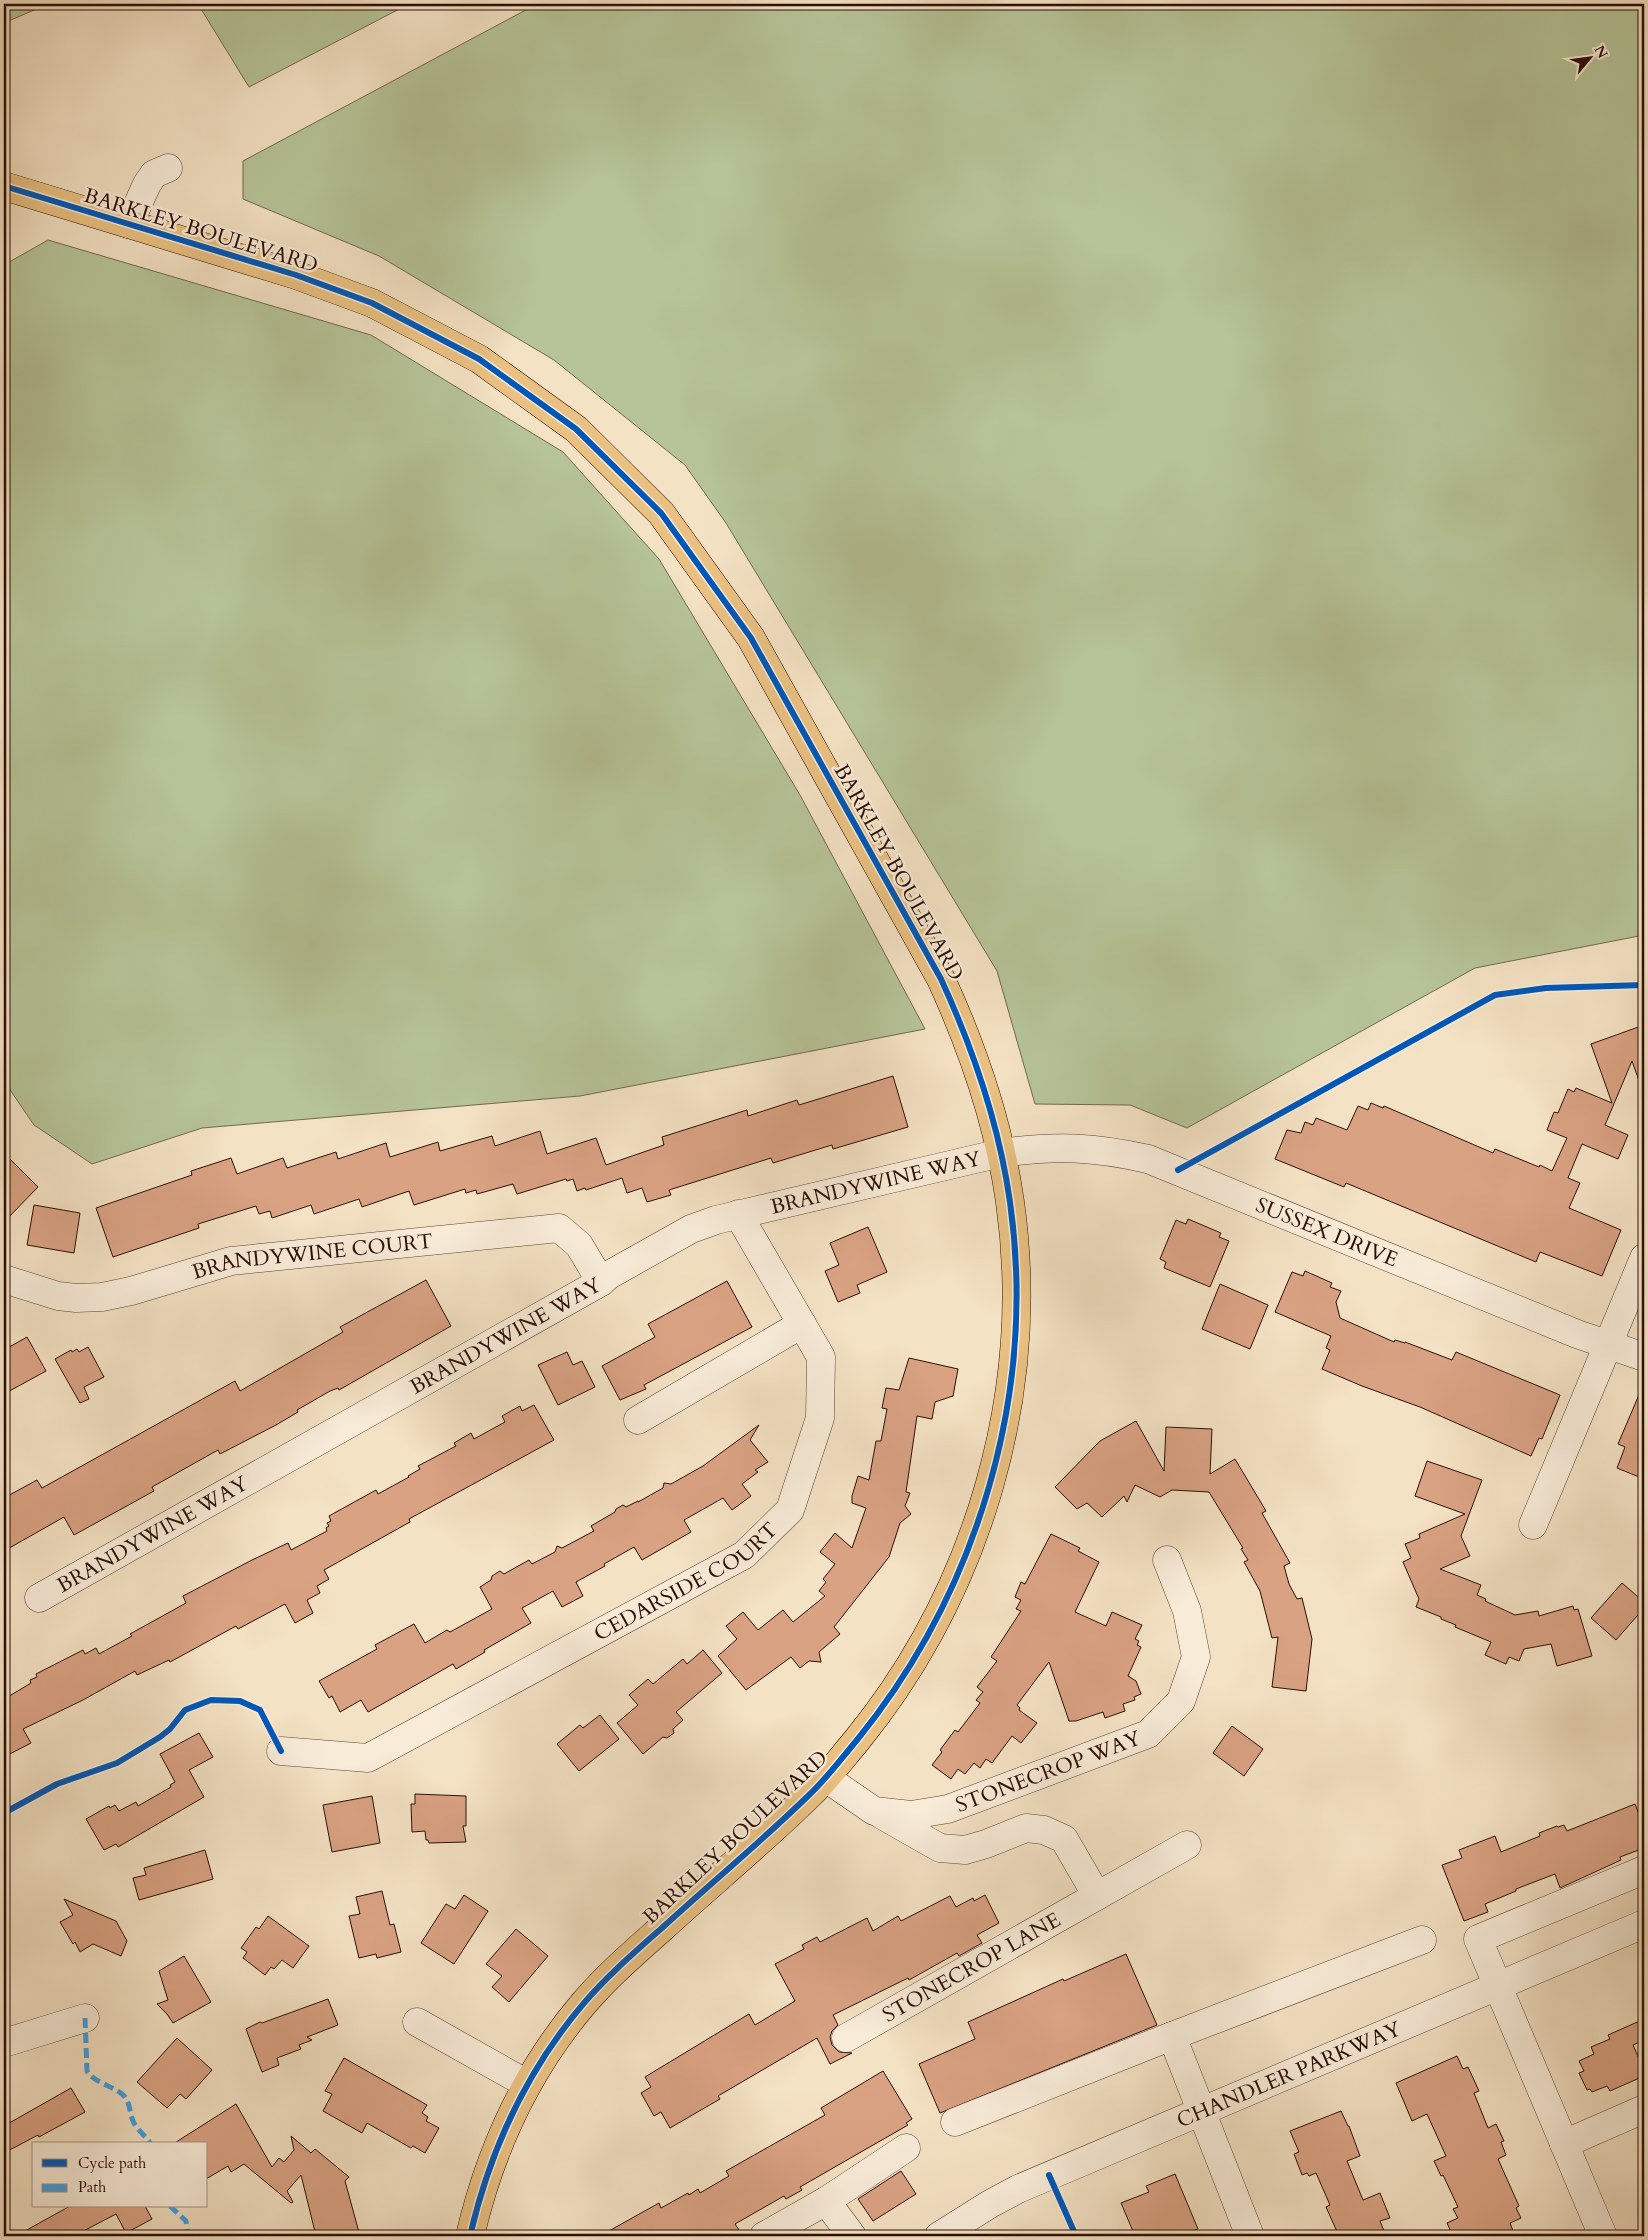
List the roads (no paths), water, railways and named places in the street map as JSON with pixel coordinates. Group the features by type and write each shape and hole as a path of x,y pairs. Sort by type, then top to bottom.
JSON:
{"main road":[{"name":"BARKLEY BOULEVARD","path":"4,186 296,275 372,303 479,359 576,429 661,513 751,638 941,980 962,1024 979,1070 1002,1154 1014,1239 1016,1300 1014,1355 1008,1403 980,1518 961,1570 926,1642 886,1704 826,1778 617,1968 564,2027 527,2084 502,2133 486,2174 470,2236"}],"street":[{"path":"128,224 147,184 154,174 168,168"},
{"name":"SUSSEX DRIVE","path":"1002,1154 1033,1149 1070,1147 1112,1151 1148,1159 1576,1334 1644,1357"},
{"name":"BRANDYWINE WAY","path":"39,1598 691,1230 738,1214 1002,1154"},
{"name":"CEDARSIDE COURT","path":"281,1752 368,1758 744,1555 790,1510 820,1418 821,1357 738,1214"},
{"name":"BRANDYWINE COURT","path":"4,1279 58,1296 76,1298 102,1297 131,1291 231,1261 559,1228 579,1245 601,1282"},
{"path":"1534,1524 1644,1258"},
{"path":"638,1420 802,1324"},
{"name":"STONECROP WAY","path":"826,1778 874,1810 911,1815 948,1809 1148,1734 1181,1701 1196,1657 1187,1611 1167,1560"},
{"path":"874,1810 940,1848 965,1850 1026,1828 1044,1830 1064,1839 1096,1896"},
{"name":"STONECROP LANE","path":"846,2038 1187,1846"},
{"path":"1603,2236 1478,1939 1644,1870"},
{"name":"CHANDLER PARKWAY","path":"939,2236 1018,2189 1200,2110 1644,1924"},
{"path":"955,2122 1422,1940"},
{"path":"4,2043 85,2018"},
{"path":"417,2022 527,2084"},
{"path":"1172,2036 1250,2236"},
{"path":"1564,2144 1644,2109"},
{"path":"764,2236 826,2201 906,2148"},
{"path":"826,2201 852,2236"}]}
